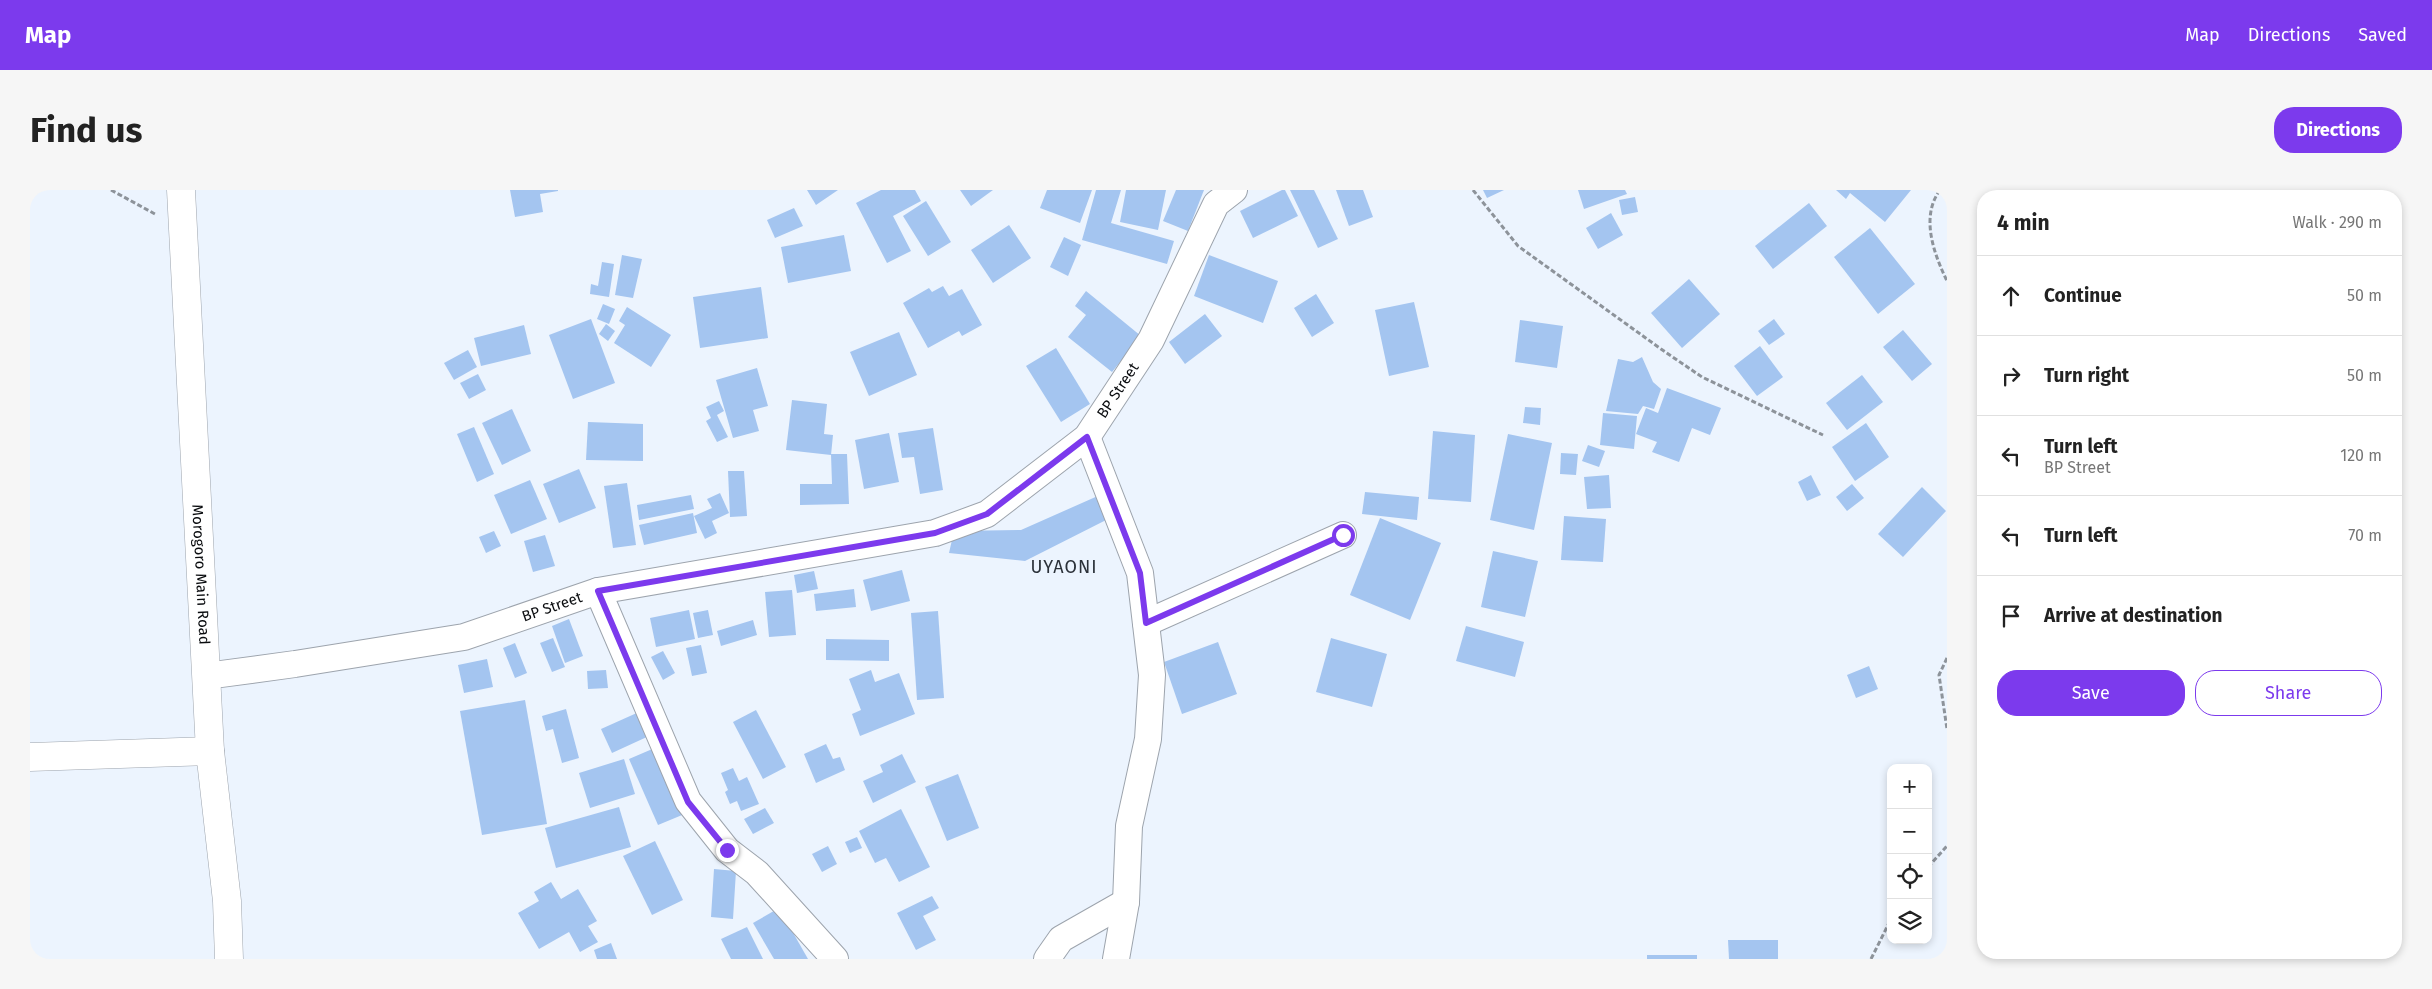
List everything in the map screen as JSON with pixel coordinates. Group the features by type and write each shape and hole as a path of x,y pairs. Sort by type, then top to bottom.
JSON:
{"main road":[{"name":"Morogoro Main Road","path":"181,190 210,751 226,900 229,959"},
{"path":"30,757 210,751"}],"street":[{"name":"BP Street","path":"206,676 305,663 464,637 598,591 935,533 987,514 1087,437 1151,340 1221,195"},
{"path":"1087,437 1140,573 1152,675 1148,738 1130,826 1126,902 1116,959"},
{"path":"1146,623 1343,535"},
{"path":"598,591 688,802 727,850 757,873 835,959"},
{"path":"1047,959 1061,939 1126,902"}],"path":[{"path":"111,190 183,229"},
{"path":"1474,190 1518,246 1661,349 1702,377 1824,435"},
{"path":"1940,190 1935,196 1929,226 1938,262 1947,281"},
{"path":"1947,658 1939,676 1947,729"},
{"path":"1932,863 1947,846"},
{"path":"1871,959 1887,927"}],"building":[{"path":"510,190 558,191 540,194 543,212 515,217"},
{"path":"807,190 838,190 816,205"},
{"path":"881,190 915,190 921,201 893,216 911,251 887,263 856,203"},
{"path":"960,190 993,190 971,206"},
{"path":"1047,190 1092,190 1080,223 1040,208"},
{"path":"1096,190 1121,190 1111,223 1174,241 1167,264 1082,240"},
{"path":"1126,190 1166,190 1158,230 1120,222"},
{"path":"1176,190 1204,190 1188,231 1163,221"},
{"path":"1285,190 1298,216 1253,238 1240,211"},
{"path":"1290,190 1314,190 1338,239 1318,248"},
{"path":"1336,190 1363,190 1373,217 1349,226"},
{"path":"1483,190 1504,190 1487,198"},
{"path":"1578,190 1625,190 1627,194 1584,209"},
{"path":"1836,190 1911,190 1885,222 1850,193 1846,199"},
{"path":"1635,197 1638,212 1622,215 1619,200"},
{"path":"926,201 951,242 928,256 903,216"},
{"path":"1809,203 1827,226 1773,269 1755,246"},
{"path":"794,208 803,226 775,238 767,220"},
{"path":"1611,213 1623,235 1598,249 1586,228"},
{"path":"1009,225 1031,258 993,283 971,250"},
{"path":"1870,228 1915,284 1878,314 1834,257"},
{"path":"844,235 851,271 788,283 781,247"},
{"path":"1064,237 1081,245 1068,276 1050,267"},
{"path":"622,255 642,259 633,298 615,295"},
{"path":"1209,255 1278,281 1263,323 1194,296"},
{"path":"602,262 614,264 609,297 590,294 591,284 598,286"},
{"path":"1689,279 1720,314 1682,348 1651,313"},
{"path":"943,286 949,296 962,289 982,325 962,336 959,331 928,348 903,303 929,288 932,292"},
{"path":"761,287 768,338 700,348 693,297"},
{"path":"1086,291 1141,336 1112,372 1068,337 1086,315 1075,306"},
{"path":"1316,294 1334,323 1312,337 1294,308"},
{"path":"1414,302 1429,367 1389,376 1375,310"},
{"path":"603,304 615,309 609,324 597,319"},
{"path":"627,307 671,335 651,367 614,343 625,325 619,321"},
{"path":"1205,314 1222,336 1185,364 1169,342"},
{"path":"591,319 615,383 573,399 549,335"},
{"path":"1774,319 1785,334 1769,345 1758,331"},
{"path":"1520,320 1563,326 1557,368 1515,362"},
{"path":"606,324 615,331 608,341 599,334"},
{"path":"524,325 531,354 481,366 474,338"},
{"path":"1903,330 1932,364 1912,381 1883,347"},
{"path":"899,332 917,375 869,396 850,352"},
{"path":"1760,346 1783,377 1757,396 1734,366"},
{"path":"1056,348 1090,404 1061,422 1026,366"},
{"path":"468,350 477,367 454,380 444,363"},
{"path":"1642,357 1653,382 1661,389 1654,409 1643,406 1638,414 1606,411 1618,359 1633,362"},
{"path":"757,368 768,406 753,410 759,431 733,438 716,380"},
{"path":"478,374 486,390 469,399 460,383"},
{"path":"1862,375 1883,402 1847,430 1826,403"},
{"path":"1667,388 1721,408 1710,435 1692,428 1679,462 1652,452 1657,442 1636,434 1646,408 1658,413"},
{"path":"792,400 827,404 824,434 833,435 831,455 786,450"},
{"path":"719,401 724,411 717,415 728,437 717,442 706,421 711,418 706,407"},
{"path":"1525,407 1541,408 1540,425 1523,423"},
{"path":"512,409 531,451 502,465 482,423"},
{"path":"1603,413 1637,416 1634,449 1600,445"},
{"path":"588,422 643,424 643,461 586,460"},
{"path":"1866,423 1889,457 1855,481 1832,447"},
{"path":"474,427 494,474 477,482 457,434"},
{"path":"933,428 943,490 920,494 914,457 902,458 898,433"},
{"path":"1433,431 1475,435 1471,502 1428,499"},
{"path":"889,433 899,482 864,489 855,440"},
{"path":"1508,434 1552,443 1534,530 1490,520"},
{"path":"1588,445 1605,451 1599,467 1582,461"},
{"path":"1561,453 1578,454 1576,475 1560,474"},
{"path":"831,454 847,454 849,504 800,505 800,484 832,484"},
{"path":"579,469 596,508 559,523 543,484"},
{"path":"728,471 744,471 747,516 730,517"},
{"path":"1609,475 1611,508 1587,509 1584,477"},
{"path":"1811,475 1821,495 1807,501 1798,482"},
{"path":"530,480 547,519 511,534 494,495"},
{"path":"627,483 636,545 613,548 604,486"},
{"path":"1852,484 1864,498 1847,511 1836,497"},
{"path":"1922,487 1946,511 1903,557 1878,534"},
{"path":"1365,492 1419,497 1417,520 1362,514"},
{"path":"720,493 729,513 712,521 717,533 705,539 694,516 712,508 707,499"},
{"path":"691,495 694,509 639,520 637,505"},
{"path":"1100,495 1114,516 1025,561 949,553 954,531 1021,530"},
{"path":"693,513 697,533 644,545 639,525"},
{"path":"1564,516 1606,519 1603,562 1561,560"},
{"path":"1380,518 1441,543 1410,620 1350,595"},
{"path":"494,531 501,546 486,553 479,537"},
{"path":"545,535 555,566 533,572 524,541"},
{"path":"1493,551 1538,561 1525,617 1481,607"},
{"path":"902,570 910,601 871,611 863,580"},
{"path":"814,571 818,589 797,593 794,575"},
{"path":"854,589 856,607 816,611 814,594"},
{"path":"792,590 796,635 769,637 765,592"},
{"path":"689,610 695,639 656,647 650,618"},
{"path":"708,610 713,635 698,638 693,613"},
{"path":"938,611 944,698 917,700 911,613"},
{"path":"569,619 583,656 565,663 552,626"},
{"path":"753,620 757,635 721,646 717,631"},
{"path":"1466,626 1524,642 1515,677 1456,661"},
{"path":"553,638 565,667 552,672 540,643"},
{"path":"1331,638 1387,654 1372,707 1316,692"},
{"path":"826,639 889,640 889,661 826,660"},
{"path":"1218,642 1237,694 1182,714 1164,662"},
{"path":"515,643 527,673 515,678 503,648"},
{"path":"701,645 707,673 692,676 686,648"},
{"path":"663,651 675,673 663,680 651,657"},
{"path":"487,659 493,687 464,693 458,665"},
{"path":"1869,666 1878,689 1856,698 1847,675"},
{"path":"606,670 608,688 588,689 587,671"},
{"path":"871,670 875,682 899,673 915,714 860,736 852,714 861,710 849,679"},
{"path":"525,700 547,824 482,835 460,711"},
{"path":"566,709 579,758 562,763 553,729 546,731 542,716"},
{"path":"756,710 786,767 763,779 733,722"},
{"path":"639,712 649,736 612,753 601,729"},
{"path":"826,744 833,759 840,757 845,770 816,783 804,754"},
{"path":"657,747 687,813 658,825 629,759"},
{"path":"902,754 916,782 873,803 863,781 883,772 880,765"},
{"path":"624,759 635,794 590,808 579,773"},
{"path":"733,768 739,781 747,777 759,804 741,811 737,801 730,804 725,792 728,790 721,773"},
{"path":"958,774 979,828 947,841 925,787"},
{"path":"619,807 631,847 556,868 545,828"},
{"path":"765,808 774,823 753,834 744,819"},
{"path":"901,809 930,867 899,882 886,858 875,863 859,831"},
{"path":"857,837 862,848 850,853 845,842"},
{"path":"655,841 683,900 652,915 623,856"},
{"path":"828,846 837,864 822,872 812,854"},
{"path":"714,869 736,871 733,919 711,917"},
{"path":"551,882 561,899 578,889 597,921 588,926 598,942 580,952 569,932 539,949 518,913 539,901 534,892"},
{"path":"932,896 939,908 923,916 936,940 916,950 897,913"},
{"path":"779,908 808,959 774,959 753,923"},
{"path":"747,927 763,959 731,959 721,939"},
{"path":"1728,940 1778,940 1778,959 1729,959"},
{"path":"611,943 617,959 597,959 594,950"},
{"path":"1647,955 1697,955 1697,959 1647,959"}],"district":[{"name":"UYAONI","path":"1064,567"}],"route":[{"path":"727,850 688,802 598,591 935,533 987,514 1087,437 1140,573 1146,623 1343,535"}]}
